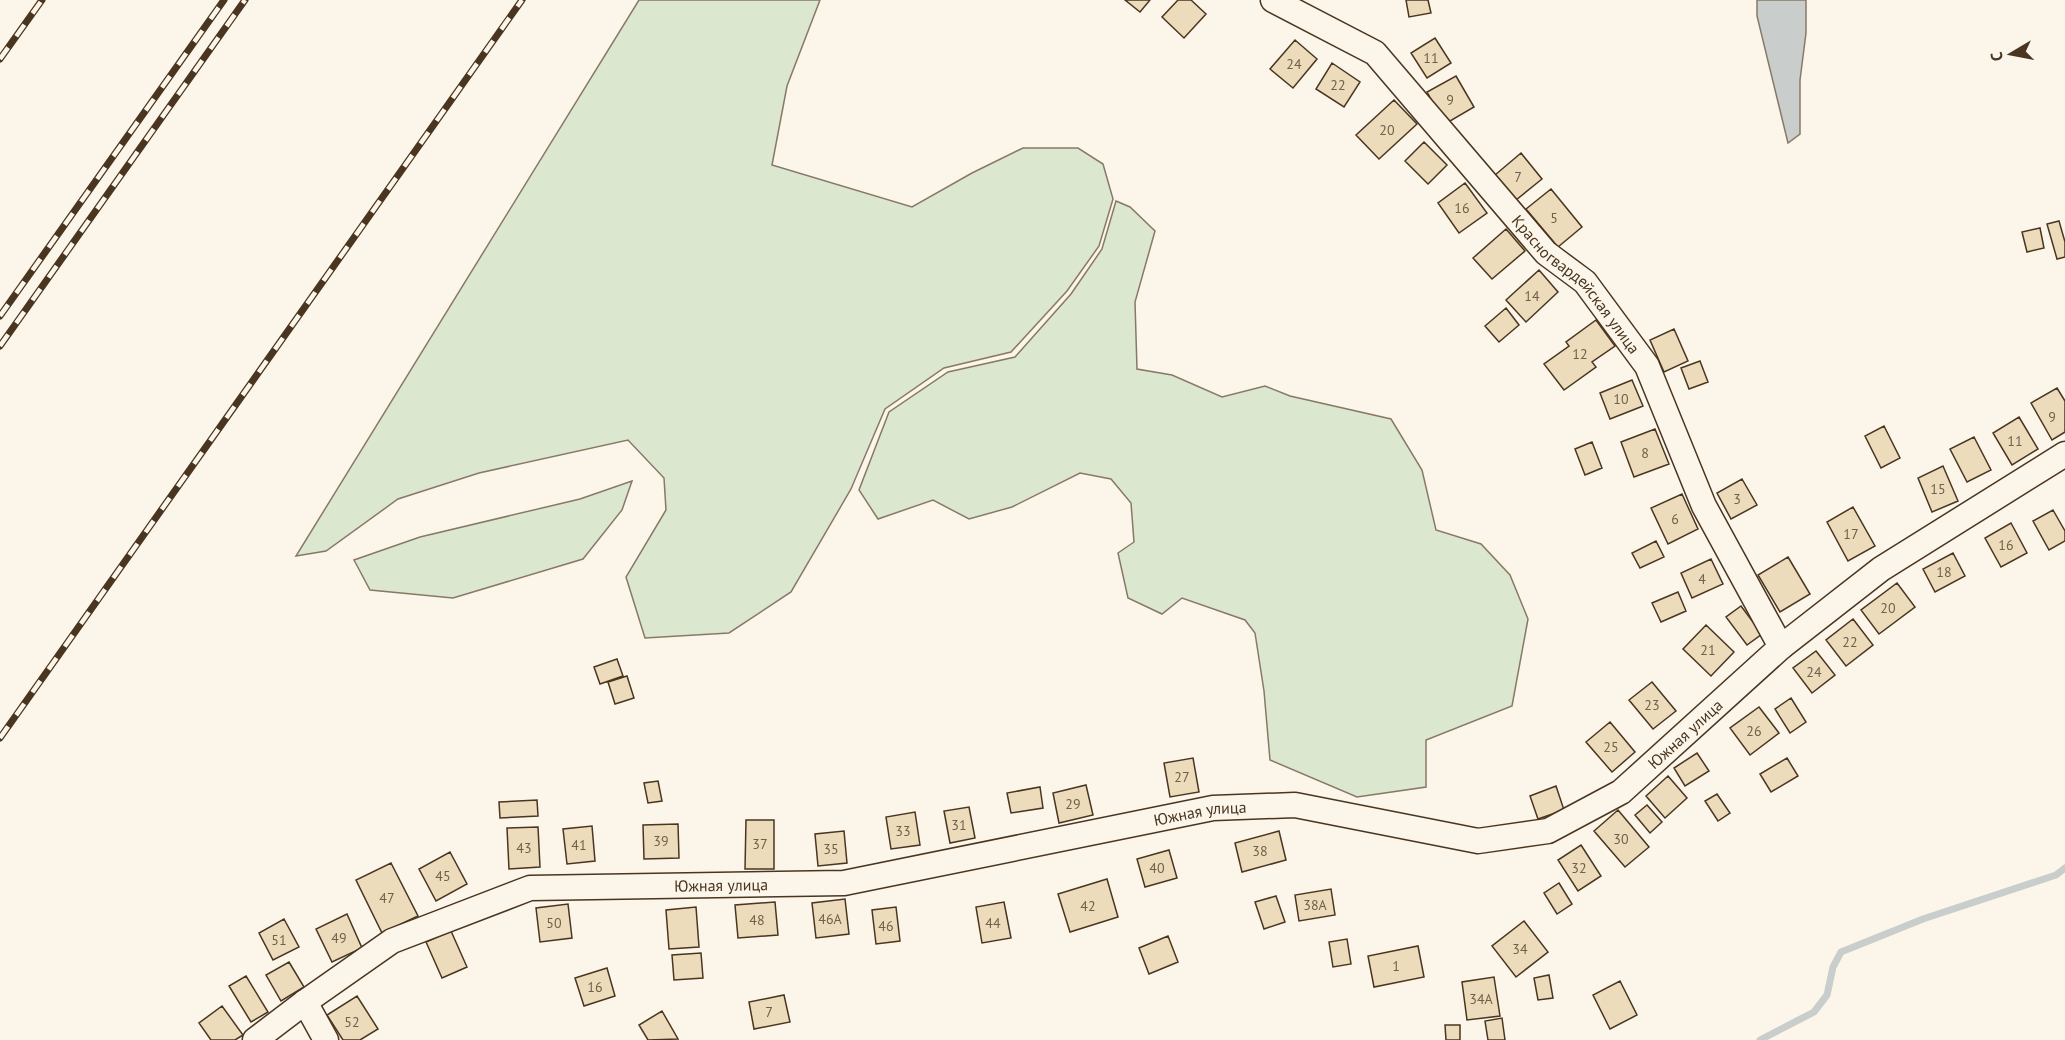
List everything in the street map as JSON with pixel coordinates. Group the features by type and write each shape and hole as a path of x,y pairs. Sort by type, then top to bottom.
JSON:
{"street":[{"name":"Красногвардейская улица","path":"1273,0 1375,53 1546,253 1585,282 1647,366 1704,506 1782,647"},
{"name":"Южная улица","path":"255,1040 392,941 530,888 844,883 1213,808 1295,806 1478,840 1548,831 1622,792 1782,647 1881,569 2065,454"},
{"path":"305,1002 326,1040"}],"green space":[{"path":"639,0 820,0 787,86 772,165 912,207 972,173 1023,148 1078,148 1103,164 1113,199 1099,246 1067,291 1011,352 944,368 885,409 851,489 791,592 729,633 645,638 626,577 666,510 664,478 628,440 479,473 398,499 326,551 296,556"},
{"path":"1116,201 1130,207 1155,231 1135,302 1137,369 1172,375 1222,397 1265,386 1290,396 1391,419 1422,470 1436,530 1481,544 1510,575 1528,619 1512,706 1426,740 1426,787 1357,797 1270,760 1264,691 1255,633 1245,620 1182,598 1162,614 1128,598 1118,553 1134,542 1131,503 1111,479 1080,473 1012,507 969,519 933,500 878,519 859,490 889,412 948,372 1015,357 1071,294 1102,249"},
{"path":"632,481 622,510 583,559 453,598 370,590 354,560 420,537 580,499"}],"shaded area":[{"path":"1757,0 1806,0 1806,33 1800,80 1800,134 1788,143 1757,16"}],"building":[{"path":"1125,0 1150,0 1140,12"},
{"path":"1178,0 1191,0 1206,14 1184,38 1162,17"},
{"path":"1406,0 1428,0 1431,13 1409,17"},
{"path":"1435,38 1451,63 1427,78 1411,53"},
{"path":"1295,40 1317,59 1293,88 1270,69"},
{"path":"1332,63 1360,82 1344,107 1316,89"},
{"path":"1456,76 1474,107 1445,124 1427,92"},
{"path":"1394,100 1417,124 1379,159 1356,135"},
{"path":"1424,142 1447,165 1428,184 1405,161"},
{"path":"1521,153 1542,179 1516,200 1495,175"},
{"path":"1465,183 1487,213 1459,233 1438,203"},
{"path":"1551,189 1582,227 1558,247 1526,209"},
{"path":"2059,221 2065,242 2065,257 2057,259 2047,224"},
{"path":"2040,228 2044,248 2027,252 2022,232"},
{"path":"1506,229 1525,251 1492,279 1473,258"},
{"path":"1539,270 1558,292 1526,322 1506,300"},
{"path":"1506,308 1519,325 1499,342 1485,326"},
{"path":"1596,320 1615,346 1592,362 1596,367 1564,390 1544,364 1569,346 1566,342"},
{"path":"1674,329 1688,361 1664,372 1650,340"},
{"path":"1700,361 1708,382 1689,389 1681,368"},
{"path":"1632,380 1643,406 1610,419 1600,393"},
{"path":"2057,388 2065,401 2065,432 2052,440 2031,403"},
{"path":"2019,417 2038,449 2012,465 1993,433"},
{"path":"1884,426 1900,458 1881,468 1865,436"},
{"path":"1655,429 1669,464 1634,477 1621,442"},
{"path":"1974,437 1991,470 1967,482 1950,449"},
{"path":"1592,442 1602,468 1585,475 1575,449"},
{"path":"1943,466 1958,501 1932,512 1918,478"},
{"path":"1742,479 1757,505 1731,519 1717,493"},
{"path":"1682,494 1698,529 1668,544 1651,508"},
{"path":"1853,507 1875,546 1848,561 1827,522"},
{"path":"2053,510 2065,531 2065,541 2049,550 2033,521"},
{"path":"2011,523 2027,553 2001,567 1985,538"},
{"path":"1656,541 1664,557 1640,568 1632,553"},
{"path":"1953,553 1965,576 1935,592 1923,569"},
{"path":"1788,557 1810,594 1780,612 1758,575"},
{"path":"1711,559 1723,584 1692,598 1681,573"},
{"path":"1897,583 1915,607 1879,634 1861,610"},
{"path":"1678,592 1686,611 1661,622 1652,603"},
{"path":"1741,606 1762,634 1747,645 1726,617"},
{"path":"1853,619 1873,645 1846,666 1826,640"},
{"path":"1706,625 1734,652 1711,676 1683,649"},
{"path":"1816,651 1835,675 1812,693 1793,668"},
{"path":"617,659 623,676 600,684 594,667"},
{"path":"627,676 634,698 615,704 608,682"},
{"path":"1652,682 1676,711 1653,729 1629,700"},
{"path":"1791,698 1806,722 1790,733 1775,709"},
{"path":"1759,707 1779,733 1750,755 1730,728"},
{"path":"1610,722 1635,752 1612,772 1586,742"},
{"path":"1697,753 1709,771 1685,786 1674,768"},
{"path":"1193,758 1199,792 1170,797 1164,763"},
{"path":"1787,758 1798,776 1771,792 1760,774"},
{"path":"1668,776 1687,798 1665,818 1646,796"},
{"path":"658,781 662,801 648,803 644,783"},
{"path":"1086,785 1093,815 1059,823 1053,793"},
{"path":"1556,786 1564,810 1538,819 1530,796"},
{"path":"1040,787 1043,808 1011,813 1007,793"},
{"path":"1717,794 1730,813 1718,821 1705,801"},
{"path":"537,800 538,816 500,818 499,802"},
{"path":"1647,805 1662,822 1650,833 1635,815"},
{"path":"969,807 975,838 950,843 944,811"},
{"path":"1618,810 1649,847 1625,867 1594,831"},
{"path":"915,812 920,845 891,849 886,817"},
{"path":"746,820 774,820 774,869 745,869"},
{"path":"678,824 679,858 644,859 643,825"},
{"path":"592,826 595,861 567,864 563,829"},
{"path":"538,827 540,867 509,869 507,828"},
{"path":"844,831 847,863 818,866 815,834"},
{"path":"1279,831 1286,860 1242,872 1235,843"},
{"path":"1581,845 1601,876 1578,891 1558,860"},
{"path":"1169,850 1177,878 1145,887 1137,859"},
{"path":"450,852 467,884 436,901 419,869"},
{"path":"391,863 418,916 382,933 356,880"},
{"path":"1107,879 1118,917 1070,932 1058,894"},
{"path":"1559,883 1572,904 1557,914 1544,893"},
{"path":"1331,889 1335,915 1299,921 1295,895"},
{"path":"1276,896 1285,922 1264,929 1255,902"},
{"path":"845,899 849,934 816,938 812,903"},
{"path":"775,902 778,935 738,938 735,905"},
{"path":"1004,902 1011,938 982,943 976,907"},
{"path":"568,904 572,938 540,942 536,908"},
{"path":"696,907 699,947 669,949 666,910"},
{"path":"896,907 900,941 876,944 872,910"},
{"path":"347,914 362,948 332,962 316,929"},
{"path":"284,919 299,947 273,960 259,933"},
{"path":"1524,921 1548,952 1516,977 1492,946"},
{"path":"451,931 467,967 442,978 426,942"},
{"path":"1168,936 1178,962 1149,974 1139,948"},
{"path":"1347,939 1351,964 1333,967 1329,942"},
{"path":"1418,946 1424,977 1374,987 1368,956"},
{"path":"701,953 703,978 674,980 672,955"},
{"path":"289,962 304,987 281,1001 266,975"},
{"path":"607,968 615,996 584,1006 575,978"},
{"path":"1549,975 1553,998 1538,1000 1534,978"},
{"path":"246,976 268,1012 251,1022 229,986"},
{"path":"1494,977 1500,1016 1467,1020 1462,982"},
{"path":"1620,981 1637,1015 1610,1029 1593,995"},
{"path":"784,995 790,1022 754,1029 749,1002"},
{"path":"357,996 378,1029 360,1040 343,1040 327,1015"},
{"path":"222,1006 243,1035 235,1040 211,1040 199,1023"},
{"path":"662,1011 678,1039 648,1040 639,1025"},
{"path":"1502,1018 1505,1040 1488,1040 1485,1021"},
{"path":"1445,1025 1460,1025 1460,1040 1446,1040"}],"waterway":[{"path":"1760,1040 1814,1012 1827,995 1833,967 1841,952 1923,919 2056,875 2065,868"}],"railway":[{"path":"0,59 42,0"},
{"path":"0,316 224,0"},
{"path":"0,346 245,0"},
{"path":"0,738 522,0"}]}
